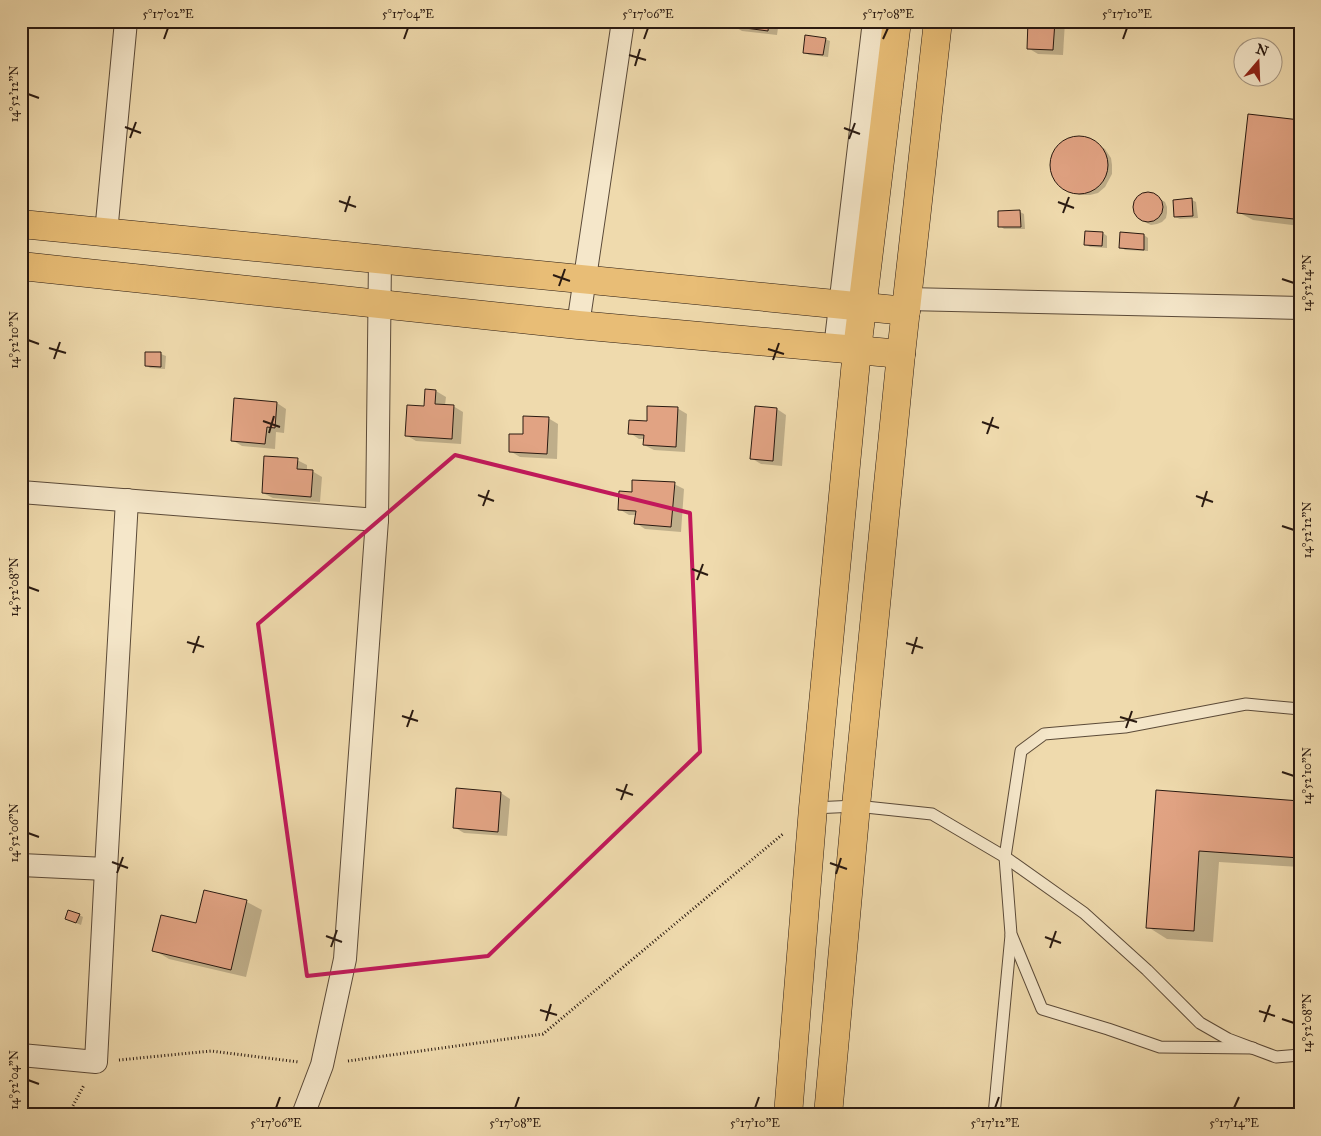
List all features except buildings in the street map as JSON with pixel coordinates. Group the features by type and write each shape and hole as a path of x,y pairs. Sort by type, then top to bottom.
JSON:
{"main road":[{"path":"788,1115 814,808 846,349 851,306 897,21"},
{"path":"828,1115 856,806 901,354 938,21"},
{"path":"21,224 851,306 906,305"},
{"path":"21,266 578,325 901,354"}],"street":[{"path":"106,233 126,21"},
{"path":"578,325 623,21"},
{"path":"851,306 874,21"},
{"path":"303,1115 322,1065 345,958 377,520 380,260"},
{"path":"906,305 1300,308"},
{"path":"21,492 377,520"},
{"path":"21,1055 96,1062 127,500"},
{"path":"21,865 106,870"}],"lane":[{"path":"994,1115 1011,934 1005,857 1021,751 1044,734 1125,727 1246,704 1300,709"},
{"path":"814,808 856,806 932,814 1005,857 1084,913 1200,1023 1228,1039 1276,1057 1300,1055"},
{"path":"1011,934 1042,1009 1160,1047 1253,1048"}],"path":[{"path":"68,1115 96,1062 212,1050 322,1065 543,1034 814,808"}],"highlighted area":[{"path":"455,455 690,513 700,752 488,956 307,976 258,624"}]}
